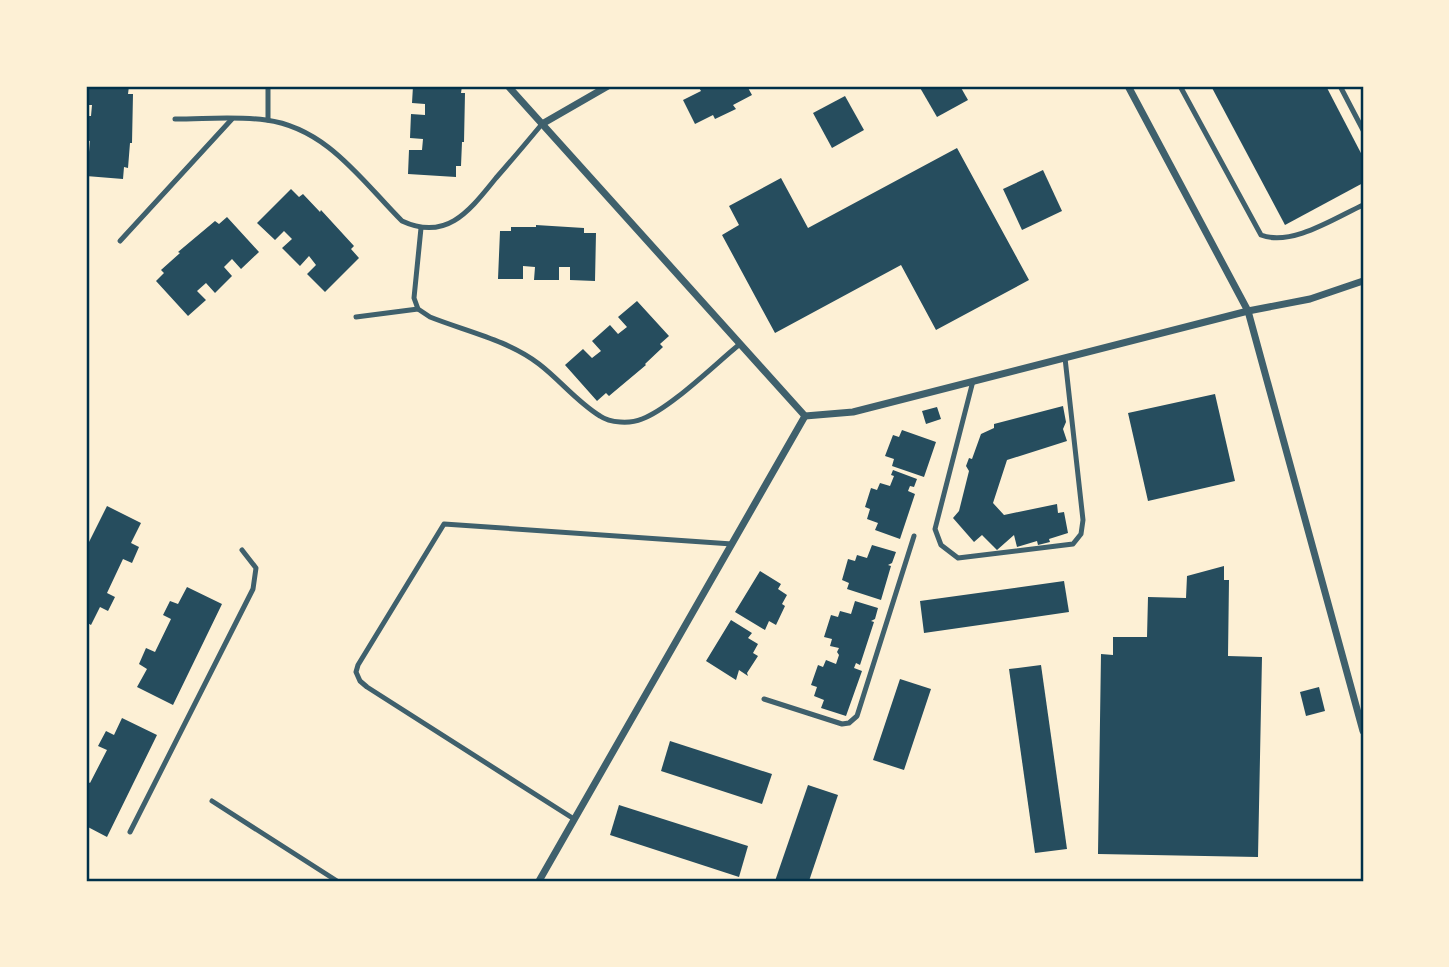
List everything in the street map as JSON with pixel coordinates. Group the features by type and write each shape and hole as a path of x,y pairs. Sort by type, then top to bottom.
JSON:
{"street":[{"path":"508,86 805,416"},
{"path":"542,124 608,86"},
{"path":"1128,86 1248,311 1363,731"},
{"path":"805,416 853,412 1248,311 1310,299 1363,281"},
{"path":"538,881 805,416"}],"lane":[{"path":"268,86 268,120"},
{"path":"1180,86 1261,235 1272,240 1293,237 1363,205"},
{"path":"1340,86 1363,130"},
{"path":"175,119 268,120 304,131 339,154 402,221 430,229 447,225 467,214 542,124"},
{"path":"120,241 232,119"},
{"path":"421,228 414,298 418,309 430,317 520,352 603,418 625,422 642,419 672,400 740,344"},
{"path":"356,317 418,309"},
{"path":"973,381 935,529 941,545 958,558 1073,544 1081,534 1083,520 1065,358"},
{"path":"574,819 367,687 356,672 358,665 444,524 732,544"},
{"path":"764,699 842,724 849,723 857,716 914,536"},
{"path":"130,832 253,589 256,568 242,550"},
{"path":"212,801 337,881"}],"building":[{"path":"86,86 129,86 128,94 133,94 132,143 128,168 124,167 123,179 86,176 86,152 89,152 90,141 86,140 86,116 91,116 92,105 86,105"},
{"path":"413,86 462,86 461,93 465,93 464,142 461,166 456,166 456,177 408,174 409,150 422,150 423,139 410,138 411,114 425,115 425,104 412,103"},
{"path":"698,86 747,86 752,95 733,105 736,109 715,119 713,115 695,124 683,100 701,91"},
{"path":"919,86 960,86 968,100 937,117"},
{"path":"1211,86 1326,86 1363,157 1363,183 1285,225"},
{"path":"845,96 864,130 832,148 813,113"},
{"path":"957,148 1029,280 936,330 901,265 775,333 722,235 739,225 729,206 781,178 808,228"},
{"path":"1043,170 1062,211 1022,230 1003,189"},
{"path":"291,189 299,197 303,194 320,212 321,210 354,246 351,249 359,258 325,292 307,274 316,265 309,256 300,266 282,248 292,239 284,231 275,240 257,223"},
{"path":"227,217 259,252 241,269 232,259 224,267 232,276 215,293 206,283 197,291 206,300 188,316 156,281 164,273 161,270 180,253 178,252 215,221 219,224"},
{"path":"536,225 584,228 584,233 596,233 595,281 570,280 570,267 559,267 559,280 534,280 535,267 523,266 523,279 498,279 500,231 511,231 511,227"},
{"path":"637,301 669,336 660,344 663,347 646,365 609,396 606,393 597,401 565,365 583,349 592,358 601,351 592,341 610,325 618,334 627,327 618,317"},
{"path":"1215,394 1235,481 1148,501 1128,413"},
{"path":"1063,406 1066,422 1063,429 1067,441 1007,460 993,503 1004,515 1057,504 1058,513 1064,512 1068,533 1049,539 1050,542 1038,545 1037,541 1017,547 1014,535 997,550 982,535 974,542 953,518 959,511 969,471 966,466 969,458 972,459 981,434 994,428 994,424"},
{"path":"937,407 941,419 926,424 922,411"},
{"path":"902,430 936,442 924,477 892,466 894,459 885,456 893,435 899,437"},
{"path":"893,470 917,479 914,487 910,486 908,491 915,494 900,539 875,530 878,523 867,519 870,509 865,507 871,488 877,490 880,483 890,486"},
{"path":"107,506 141,523 131,543 139,547 132,563 123,559 107,593 115,597 108,611 100,607 91,625 86,622 86,548"},
{"path":"872,545 896,552 892,563 888,565 891,566 881,600 847,589 849,583 842,580 848,559 855,561 857,555 867,558"},
{"path":"1224,566 1224,580 1229,580 1228,656 1262,657 1258,857 1098,854 1101,654 1113,655 1113,637 1147,637 1148,597 1186,598 1187,576"},
{"path":"760,571 781,584 778,589 787,595 776,625 769,621 765,630 735,612"},
{"path":"1064,581 1069,612 924,633 920,601"},
{"path":"187,587 222,604 173,705 137,687 147,669 139,664 146,648 155,652 171,619 163,615 170,601 178,604"},
{"path":"855,601 878,608 875,619 871,621 874,622 860,665 856,663 854,668 862,671 846,716 821,708 824,700 814,696 817,687 811,685 818,665 823,667 826,660 836,664 839,655 839,648 830,646 832,639 824,637 831,615 838,617 840,611 851,614"},
{"path":"731,620 752,633 748,638 758,644 753,653 758,656 747,673 748,676 739,670 736,680 706,661"},
{"path":"1041,665 1067,849 1035,853 1009,669"},
{"path":"900,679 931,689 904,770 873,760"},
{"path":"1319,687 1325,711 1306,716 1300,692"},
{"path":"122,718 157,735 107,837 86,826 86,781 90,783 107,750 98,746 106,731 114,735"},
{"path":"670,741 772,774 762,804 661,771"},
{"path":"808,785 838,795 809,881 775,881"},
{"path":"619,805 748,846 739,877 610,835"}]}
